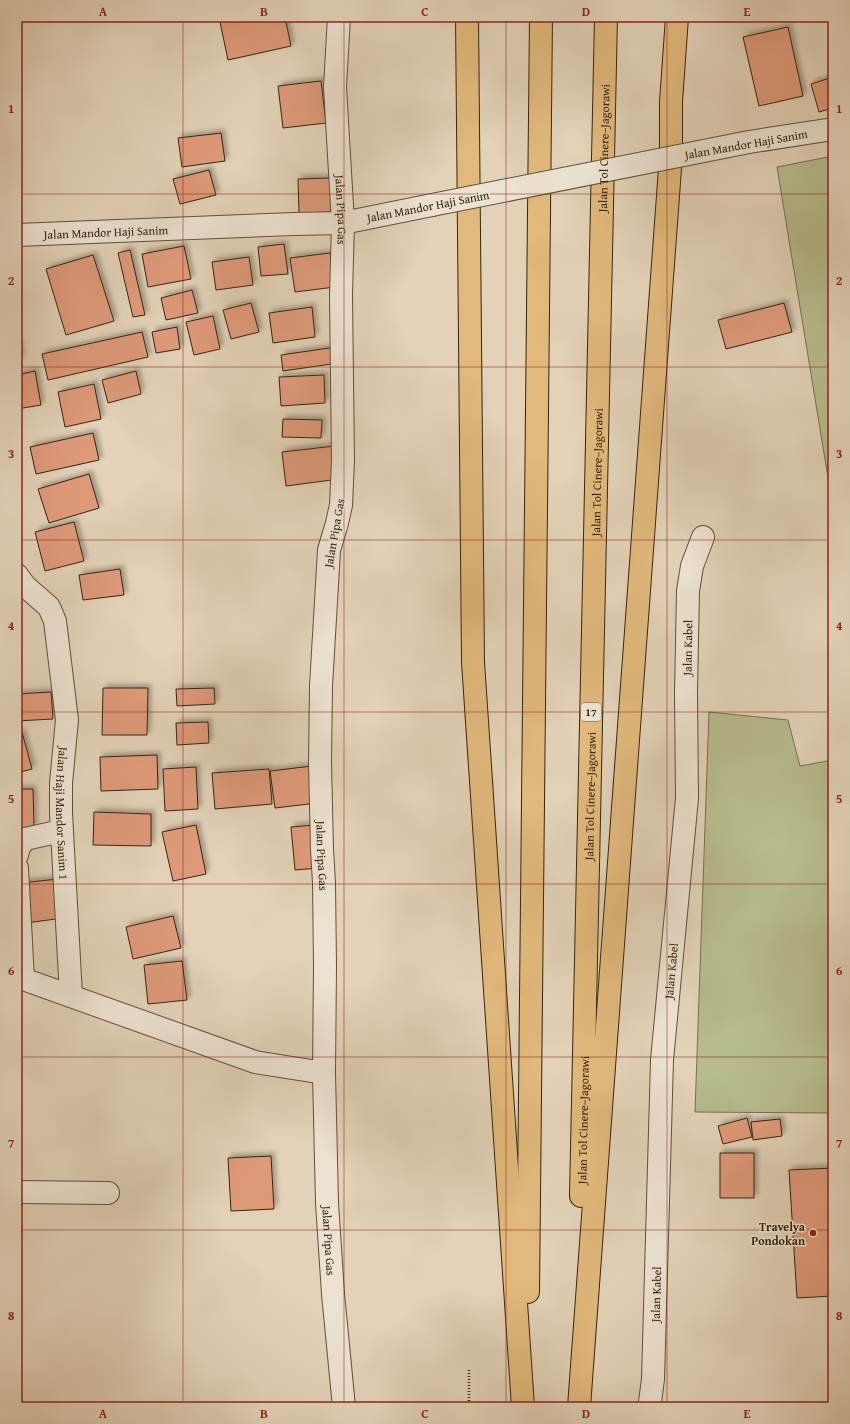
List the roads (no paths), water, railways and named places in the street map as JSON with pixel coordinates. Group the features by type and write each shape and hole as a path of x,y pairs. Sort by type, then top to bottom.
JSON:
{"highway":[{"path":"467,17 473,662 523,1407"},
{"path":"527,1407 541,17"},
{"name":"Jalan Tol Cinere–Jagorawi","path":"578,1407 606,17"},
{"path":"578,1407 671,155 671,102 677,17"}],"street":[{"name":"Jalan Pipa Gas","path":"339,17 335,86 343,223 341,296 343,460 340,505 337,523 329,550 321,694 320,776 324,883 324,1073 328,1211 333,1294 344,1407"},
{"name":"Jalan Mandor Haji Sanim","path":"17,235 343,223 749,142 833,128"},
{"name":"Jalan Kabel","path":"651,1407 662,1060 687,798 686,693 688,591 692,566 703,537"},
{"name":"Jalan Haji Mandor Sanim 1","path":"17,575 25,586 49,607 55,621 67,720 61,783 61,831 71,996"},
{"path":"17,855 19,847 25,839 61,831"},
{"path":"17,868 20,978 255,1062 324,1073"},
{"path":"17,1192 108,1192"}],"place":[{"name":"Travelya Pondokan","path":"813,1233"}]}
